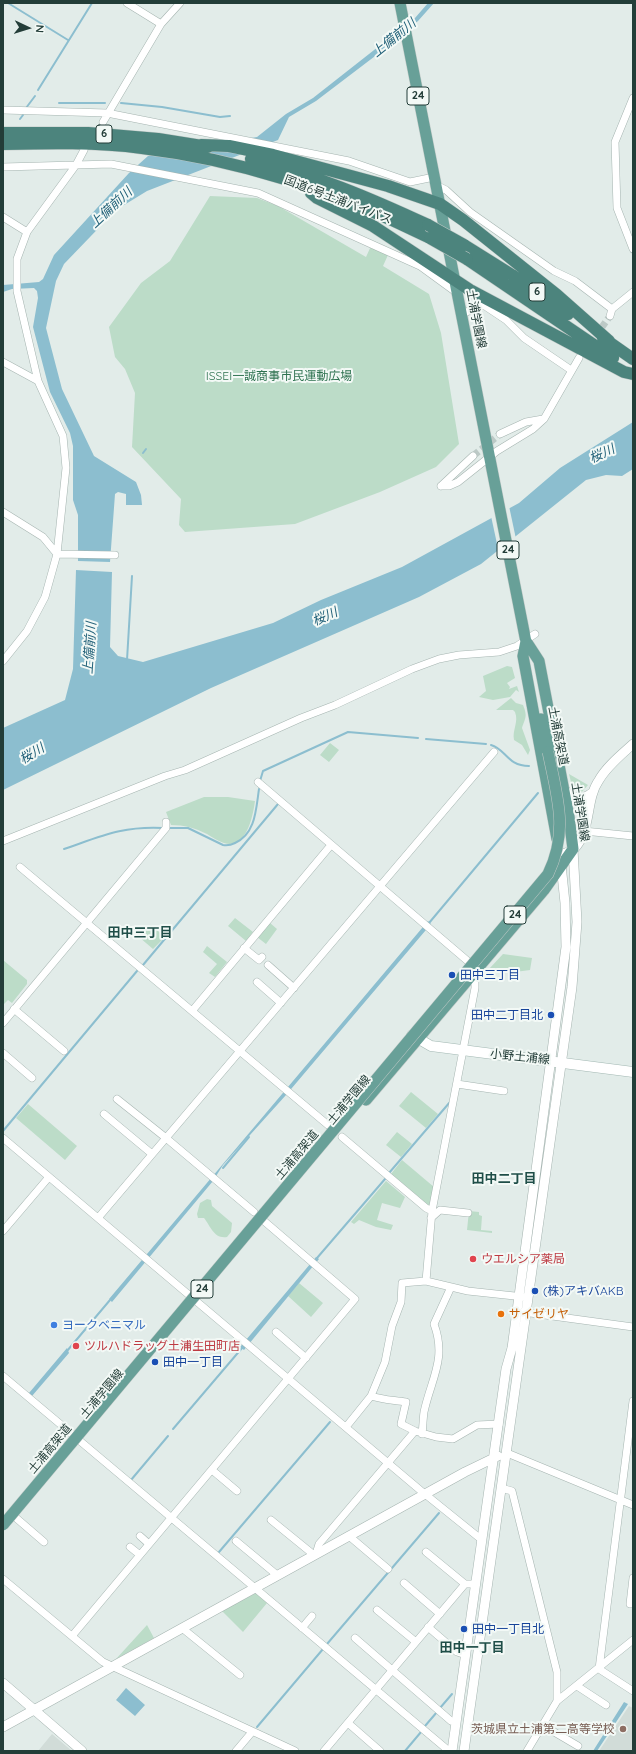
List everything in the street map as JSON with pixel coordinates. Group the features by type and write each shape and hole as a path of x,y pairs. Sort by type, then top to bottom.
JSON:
{"highway":[{"path":"3,127 50,138"},
{"name":"国道6号土浦バイパス","path":"3,133 50,138 85,144 142,148 243,167 300,183 371,210 430,238 467,259 609,351 633,359"},
{"path":"3,150 50,138"},
{"name":"国道6号土浦バイパス","path":"3,144 50,138 158,139 201,145 229,146 273,160 428,225 464,245 512,274 609,351 633,373"},
{"path":"273,160 388,186 440,204 463,220 557,295 609,351"},
{"path":"300,183 317,198 373,226 456,287 609,351"}],"main road":[{"name":"土浦学園線","path":"3,1531 76,1438 193,1298 414,1036 470,977 562,867 573,850 563,787 539,661 528,635 491,463 400,3"},
{"name":"土浦学園線","path":"193,1298 264,1221 414,1036 470,963 560,855 523,656 528,635"},
{"name":"土浦高架道","path":"3,1525 548,874 558,852 561,834 559,813 528,635"},
{"name":"小野土浦線","path":"414,1036 431,1046 463,1051 550,1060 633,1072"},
{"name":"土浦学園線","path":"3,1517 76,1438"}],"street":[{"path":"127,3 161,24"},
{"path":"103,122 161,24 180,3"},
{"path":"633,98 615,142 616,208 633,249"},
{"path":"3,110 107,113 349,161 410,182 435,181 470,212 554,271 575,281 611,312 633,292"},
{"path":"3,661 28,631 45,597 57,554 66,468 63,436 38,381 17,291 17,259 27,232 76,165 84,150"},
{"path":"3,167 111,164 187,178 258,194 420,266 456,287"},
{"path":"3,217 27,232"},
{"path":"462,315 478,306 485,306 506,320 524,338 572,370"},
{"path":"473,456 441,486 449,486 458,482 491,463 497,450 533,429 544,419 579,358"},
{"path":"3,362 38,381"},
{"path":"500,434 526,422 544,419"},
{"path":"3,512 42,537 57,554 115,555"},
{"path":"3,841 157,779 185,770 426,664 439,659 459,655 499,652 517,646 528,635"},
{"path":"464,1751 562,1062 576,948 577,922 573,850 584,831 593,792 598,780 609,766 633,744"},
{"path":"98,1218 494,752"},
{"path":"258,782 331,846 470,963"},
{"path":"563,787 566,792 577,798 587,797 593,792"},
{"path":"3,1023 166,828 166,822"},
{"path":"584,831 633,836"},
{"path":"192,1011 331,846"},
{"path":"451,1751 516,1311 566,947 567,924 560,855 573,850"},
{"path":"20,867 328,1125"},
{"path":"244,948 259,960 262,957"},
{"path":"268,965 294,988"},
{"path":"426,1282 431,1214 475,988 475,981 470,977"},
{"path":"257,982 281,1003"},
{"path":"14,1009 64,1051"},
{"path":"3,1053 32,1078"},
{"path":"457,1084 504,1091"},
{"path":"117,1099 254,1212"},
{"path":"104,1114 152,1154"},
{"path":"342,1137 426,1208 431,1214"},
{"path":"3,1138 388,1463 482,1540"},
{"path":"3,1232 49,1177"},
{"path":"431,1214 440,1210 468,1213"},
{"path":"72,1636 355,1299 264,1221"},
{"path":"346,1427 371,1396 385,1362 392,1326 401,1302 402,1283 426,1282 528,1298"},
{"path":"422,1434 424,1412 437,1371 440,1338 434,1324 451,1287"},
{"path":"516,1311 633,1327"},
{"path":"276,1332 306,1358"},
{"path":"3,1376 254,1588 451,1751"},
{"path":"371,1396 381,1399 406,1402 401,1424 422,1434 453,1439 477,1425 499,1424"},
{"path":"599,1668 633,1401"},
{"path":"315,1554 319,1544 415,1431"},
{"path":"3,1727 425,1494 494,1458 507,1453 633,1505"},
{"path":"212,1470 237,1491"},
{"path":"502,1488 512,1490 557,1672 557,1702"},
{"path":"15,1517 44,1542"},
{"path":"272,1520 315,1554"},
{"path":"140,1536 149,1544"},
{"path":"349,1536 388,1568"},
{"path":"236,1541 277,1575"},
{"path":"130,1547 140,1555"},
{"path":"426,1552 465,1584 476,1584"},
{"path":"633,1578 630,1604 633,1604"},
{"path":"3,1579 95,1656 112,1666 295,1751"},
{"path":"404,1583 440,1614"},
{"path":"324,1751 465,1584"},
{"path":"377,1610 416,1642"},
{"path":"302,1628 312,1616"},
{"path":"182,1628 240,1675"},
{"path":"428,1628 457,1652 466,1655"},
{"path":"355,1638 451,1721"},
{"path":"527,1751 544,1726 557,1702 633,1640"},
{"path":"599,1668 633,1691"},
{"path":"3,1683 82,1751"},
{"path":"577,1686 606,1705"},
{"path":"348,1723 380,1751"},
{"path":"544,1726 578,1746"},
{"path":"236,1751 252,1732"}],"shaded area":[{"name":"茨城県立土浦第二高等学校","path":"629,1706 633,1708 633,1751 599,1751"},
{"path":"52,1734 72,1751 38,1751"}],"green space":[{"name":"ISSEI一誠商事市民運動広場","path":"210,196 257,198 278,206 366,257 371,246 388,255 383,266 429,294 441,333 459,444 436,467 380,492 295,524 185,532 179,525 181,499 132,447 135,393 125,369 115,357 109,327 141,283 170,261"},
{"path":"507,666 512,667 515,678 507,683 510,687 509,689 517,686 519,692 516,690 510,697 493,700 479,697 486,691 483,676"},
{"path":"511,698 516,703 523,705 525,709 526,717 522,728 530,750 528,755 522,745 514,740 516,719 515,712 513,710 496,710"},
{"path":"330,743 339,750 329,762 320,755"},
{"path":"569,774 588,785 581,793 573,790"},
{"path":"204,797 228,797 255,801 253,814 247,830 238,841 232,844 224,843 194,829 171,825 166,812"},
{"path":"235,918 253,932 246,941 228,926"},
{"path":"270,923 277,929 266,944 257,937"},
{"path":"151,925 165,937 153,949 139,937"},
{"path":"207,946 227,962 215,977 209,973 217,964 203,952"},
{"path":"503,954 532,958 530,970 515,972 489,969"},
{"path":"3,960 27,980 27,984 12,1003 8,1000 4,1004"},
{"path":"411,1092 438,1114 426,1128 399,1106"},
{"path":"28,1104 77,1146 65,1160 16,1118"},
{"path":"397,1132 412,1144 401,1157 386,1145"},
{"path":"402,1160 434,1187 431,1204 429,1206 391,1174"},
{"path":"386,1181 405,1197 400,1208 382,1203 377,1220 393,1225 391,1230 376,1227 359,1220 354,1224 351,1222"},
{"path":"207,1199 211,1200 212,1206 232,1223 231,1232 227,1237 219,1236 204,1218 198,1218 197,1214 200,1203"},
{"path":"469,1211 479,1212 479,1215 482,1216 481,1230 492,1231 492,1233 467,1230"},
{"path":"299,1283 323,1303 311,1317 288,1296"},
{"path":"256,1593 267,1603 243,1632 222,1611"},
{"path":"147,1625 154,1638 116,1659"}],"water":[{"name":"上備前川","path":"428,3 434,3 418,21 387,47 316,101 289,117 278,140 147,191 116,210 64,264 56,281 46,328 62,389 94,456 136,482 141,495 142,505 126,505 126,494 118,492 115,494 110,562 78,561 78,515 73,500 73,446 70,433 50,392 33,327 38,298 37,291 34,288 12,289 3,292 3,285 39,282 43,279 54,255 129,173 148,156 257,137 286,114 313,98 415,18"},
{"path":"633,422 633,469 622,476 606,475 586,480 481,564 419,597 211,688 3,790 3,728 65,700 73,669 76,570 112,572 110,647 118,656 143,662 273,623 321,600 402,567 519,503 560,468"},
{"path":"428,921 431,924 286,1095 223,1165 213,1181 112,1302 109,1299"},
{"path":"316,1257 319,1259 244,1350 240,1347"},
{"path":"67,1348 69,1353 32,1396 29,1393"},
{"path":"126,1688 145,1705 135,1716 116,1700"},
{"path":"624,1702 628,1704 597,1751 593,1751"}],"pier":[{"path":"509,506 516,539 499,553 491,516"}],"waterway":[{"path":"8,3 68,40"},
{"path":"38,90 92,3"},
{"path":"26,108 35,96"},
{"path":"59,103 105,103"},
{"path":"121,103 162,107 220,117 230,116"},
{"path":"20,119 23,115"},
{"path":"143,453 146,449"},
{"path":"127,660 132,576"},
{"path":"260,781 263,771 348,732 418,738"},
{"path":"426,739 486,744"},
{"path":"491,745 496,747 516,763 529,766"},
{"path":"169,828 188,828 223,845 234,844 242,839 251,827 256,812 259,789"},
{"path":"429,923 538,793"},
{"path":"143,965 278,804"},
{"path":"64,849 101,836 124,830 163,828"},
{"path":"3,1131 137,971"},
{"path":"389,1173 450,1102"},
{"path":"223,1168 249,1137"},
{"path":"317,1258 385,1179"},
{"path":"67,1351 110,1300"},
{"path":"173,1429 242,1348"},
{"path":"219,1552 330,1422"},
{"path":"131,1480 168,1436"},
{"path":"327,1644 439,1513"},
{"path":"257,1727 323,1649"},
{"path":"440,1708 452,1694"},
{"path":"425,1726 437,1712"},
{"path":"405,1751 421,1732"}],"tunnel":[{"path":"589,345 610,316"},
{"path":"473,456 500,434"}],"place":[{"name":"田中三丁目","path":"452,975"},
{"name":"田中二丁目北","path":"551,1015"},
{"name":"ウエルシア薬局","path":"473,1259"},
{"name":"(株)アキバAKB","path":"535,1291"},
{"name":"サイゼリヤ","path":"501,1314"},
{"name":"ヨークベニマル","path":"54,1325"},
{"name":"ツルハドラッグ土浦生田町店","path":"76,1346"},
{"name":"田中一丁目","path":"155,1362"},
{"name":"田中一丁目北","path":"464,1629"},
{"name":"茨城県立土浦第二高等学校","path":"623,1729"}],"district":[{"name":"田中三丁目","path":"140,933"},
{"name":"田中二丁目","path":"504,1179"},
{"name":"田中一丁目","path":"472,1648"}],"water label":[{"name":"桜川","path":"602,454"},
{"name":"桜川","path":"325,617"},
{"name":"桜川","path":"32,754"}]}
